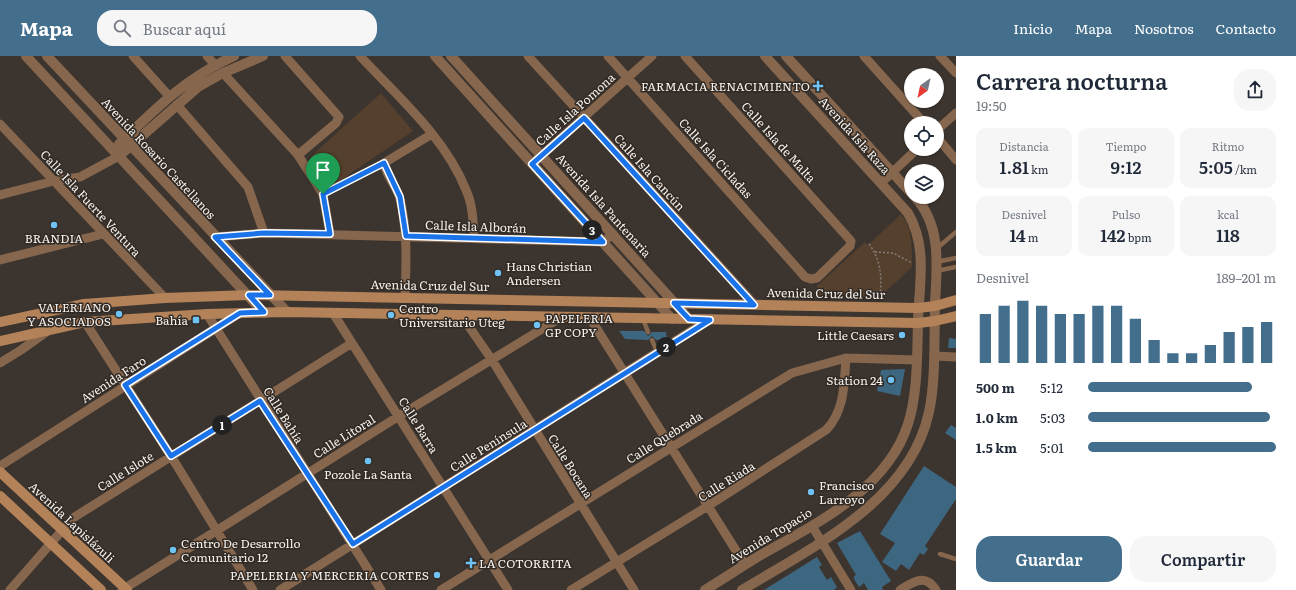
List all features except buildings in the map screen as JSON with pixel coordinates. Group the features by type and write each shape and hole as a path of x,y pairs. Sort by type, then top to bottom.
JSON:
{"main road":[{"name":"Avenida Cruz del Sur","path":"0,322 84,304 165,298 249,295 918,308 935,306 956,300"},
{"path":"0,341 85,322 264,312 918,323 935,322 956,316"},
{"name":"Avenida Lapislázuli","path":"0,472 124,589"},
{"path":"0,496 101,590"}],"street":[{"path":"26,56 264,312"},
{"name":"Avenida Rosario Castellanos","path":"47,56 215,237 287,312"},
{"path":"133,56 169,96"},
{"path":"208,56 215,65"},
{"path":"0,195 54,181 80,177 116,153 169,96 192,78 234,56"},
{"path":"127,142 177,105 198,87 223,73 263,56"},
{"path":"285,56 339,114 339,119 336,123 298,155"},
{"path":"360,56 432,134 456,170 467,190 473,213 474,238"},
{"path":"435,56 672,319"},
{"name":"Avenida Isla Pantenaria","path":"451,56 689,319"},
{"name":"Calle Isla Cancún","path":"528,56 754,305"},
{"name":"Calle Isla Cícladas","path":"608,56 805,277"},
{"name":"Calle Isla Pomona","path":"532,164 652,56"},
{"name":"Calle Isla de Malta","path":"685,56 850,239 850,246 817,278 811,280 805,277"},
{"name":"Avenida Isla Raza","path":"765,56 908,212 919,237 921,250 918,308"},
{"name":"Avenida Isla Raza","path":"786,56 904,185"},
{"path":"864,56 918,116"},
{"path":"940,56 956,74"},
{"path":"223,73 298,155 323,194 330,234"},
{"path":"192,78 198,87"},
{"path":"177,105 248,187 264,233"},
{"path":"944,124 956,113"},
{"name":"Calle Isla Fuerte Ventura","path":"0,124 165,298"},
{"path":"405,298 406,236 400,197 384,163 388,159 432,134"},
{"path":"944,145 956,160"},
{"path":"880,183 909,156"},
{"path":"742,590 822,541 866,509 887,491 912,457 929,412 934,356 936,250 933,230 928,216 921,204"},
{"name":"Calle Isla Alborán","path":"215,237 264,233 603,242"},
{"path":"0,260 103,234"},
{"path":"603,242 613,234"},
{"name":"Avenida Topacio","path":"705,590 812,526 856,495 874,478 896,449 908,424 917,360 918,308"},
{"name":"Avenida Faro","path":"0,466 240,313"},
{"name":"Calle Barra","path":"333,313 508,590"},
{"name":"Calle Bahía","path":"207,314 260,401 353,544 381,590"},
{"name":"Calle Bocana","path":"462,315 492,360 634,590"},
{"name":"Calle Litoral","path":"124,589 306,473 560,318"},
{"path":"590,318 745,565"},
{"name":"Calle Península","path":"280,590 710,320"},
{"path":"85,322 171,456 253,590"},
{"path":"0,363 50,330"},
{"name":"Calle Islote","path":"10,590 73,518 352,343"},
{"path":"934,356 956,357"},
{"name":"Calle Quebrada","path":"441,590 670,447 792,373 846,358 917,360"},
{"name":"Calle Riada","path":"570,590 808,444 832,424 837,418 842,402 846,358"},
{"path":"812,526 851,590"},
{"path":"900,590 919,579 925,580 936,590"}],"lane":[{"path":"936,250 956,232"},
{"path":"936,266 956,258"},
{"path":"936,266 956,267"},
{"path":"643,319 648,332"},
{"path":"652,340 657,352"},
{"path":"940,554 956,559"}],"path":[{"path":"323,194 384,163"},
{"path":"868,244 875,252 880,267 882,281 880,297"},
{"path":"875,252 893,253 912,263"}],"shaded area":[{"path":"381,93 413,131 329,188 323,175 310,157"},
{"path":"901,214 910,232 912,267 880,297 820,296 817,286 865,242 868,245"}],"place":[{"name":"FARMACIA RENACIMIENTO","path":"818,86"},
{"name":"BRANDIA","path":"54,225"},
{"name":"Hans Christian Andersen","path":"498,273"},
{"name":"VALERIANO Y ASOCIADOS","path":"119,314"},
{"name":"Centro Universitario Uteg","path":"391,315"},
{"name":"Bahía","path":"196,320"},
{"name":"PAPELERIA GP COPY","path":"537,325"},
{"name":"Little Caesars","path":"902,335"},
{"name":"Station 24","path":"891,380"},
{"name":"Pozole La Santa","path":"368,461"},
{"name":"Francisco Larroyo","path":"811,492"},
{"name":"Centro De Desarrollo Comunitario 12","path":"173,550"},
{"name":"LA COTORRITA","path":"471,563"},
{"name":"PAPELERIA Y MERCERIA CORTES","path":"437,575"}],"route":[{"path":"584,118 754,305 674,303 689,319 710,320 353,544 260,401 171,456 125,385 240,313 264,312 249,295 270,295 215,237 264,233 330,234 323,194 384,163 400,197 406,236 603,242 532,164 584,118"}]}
